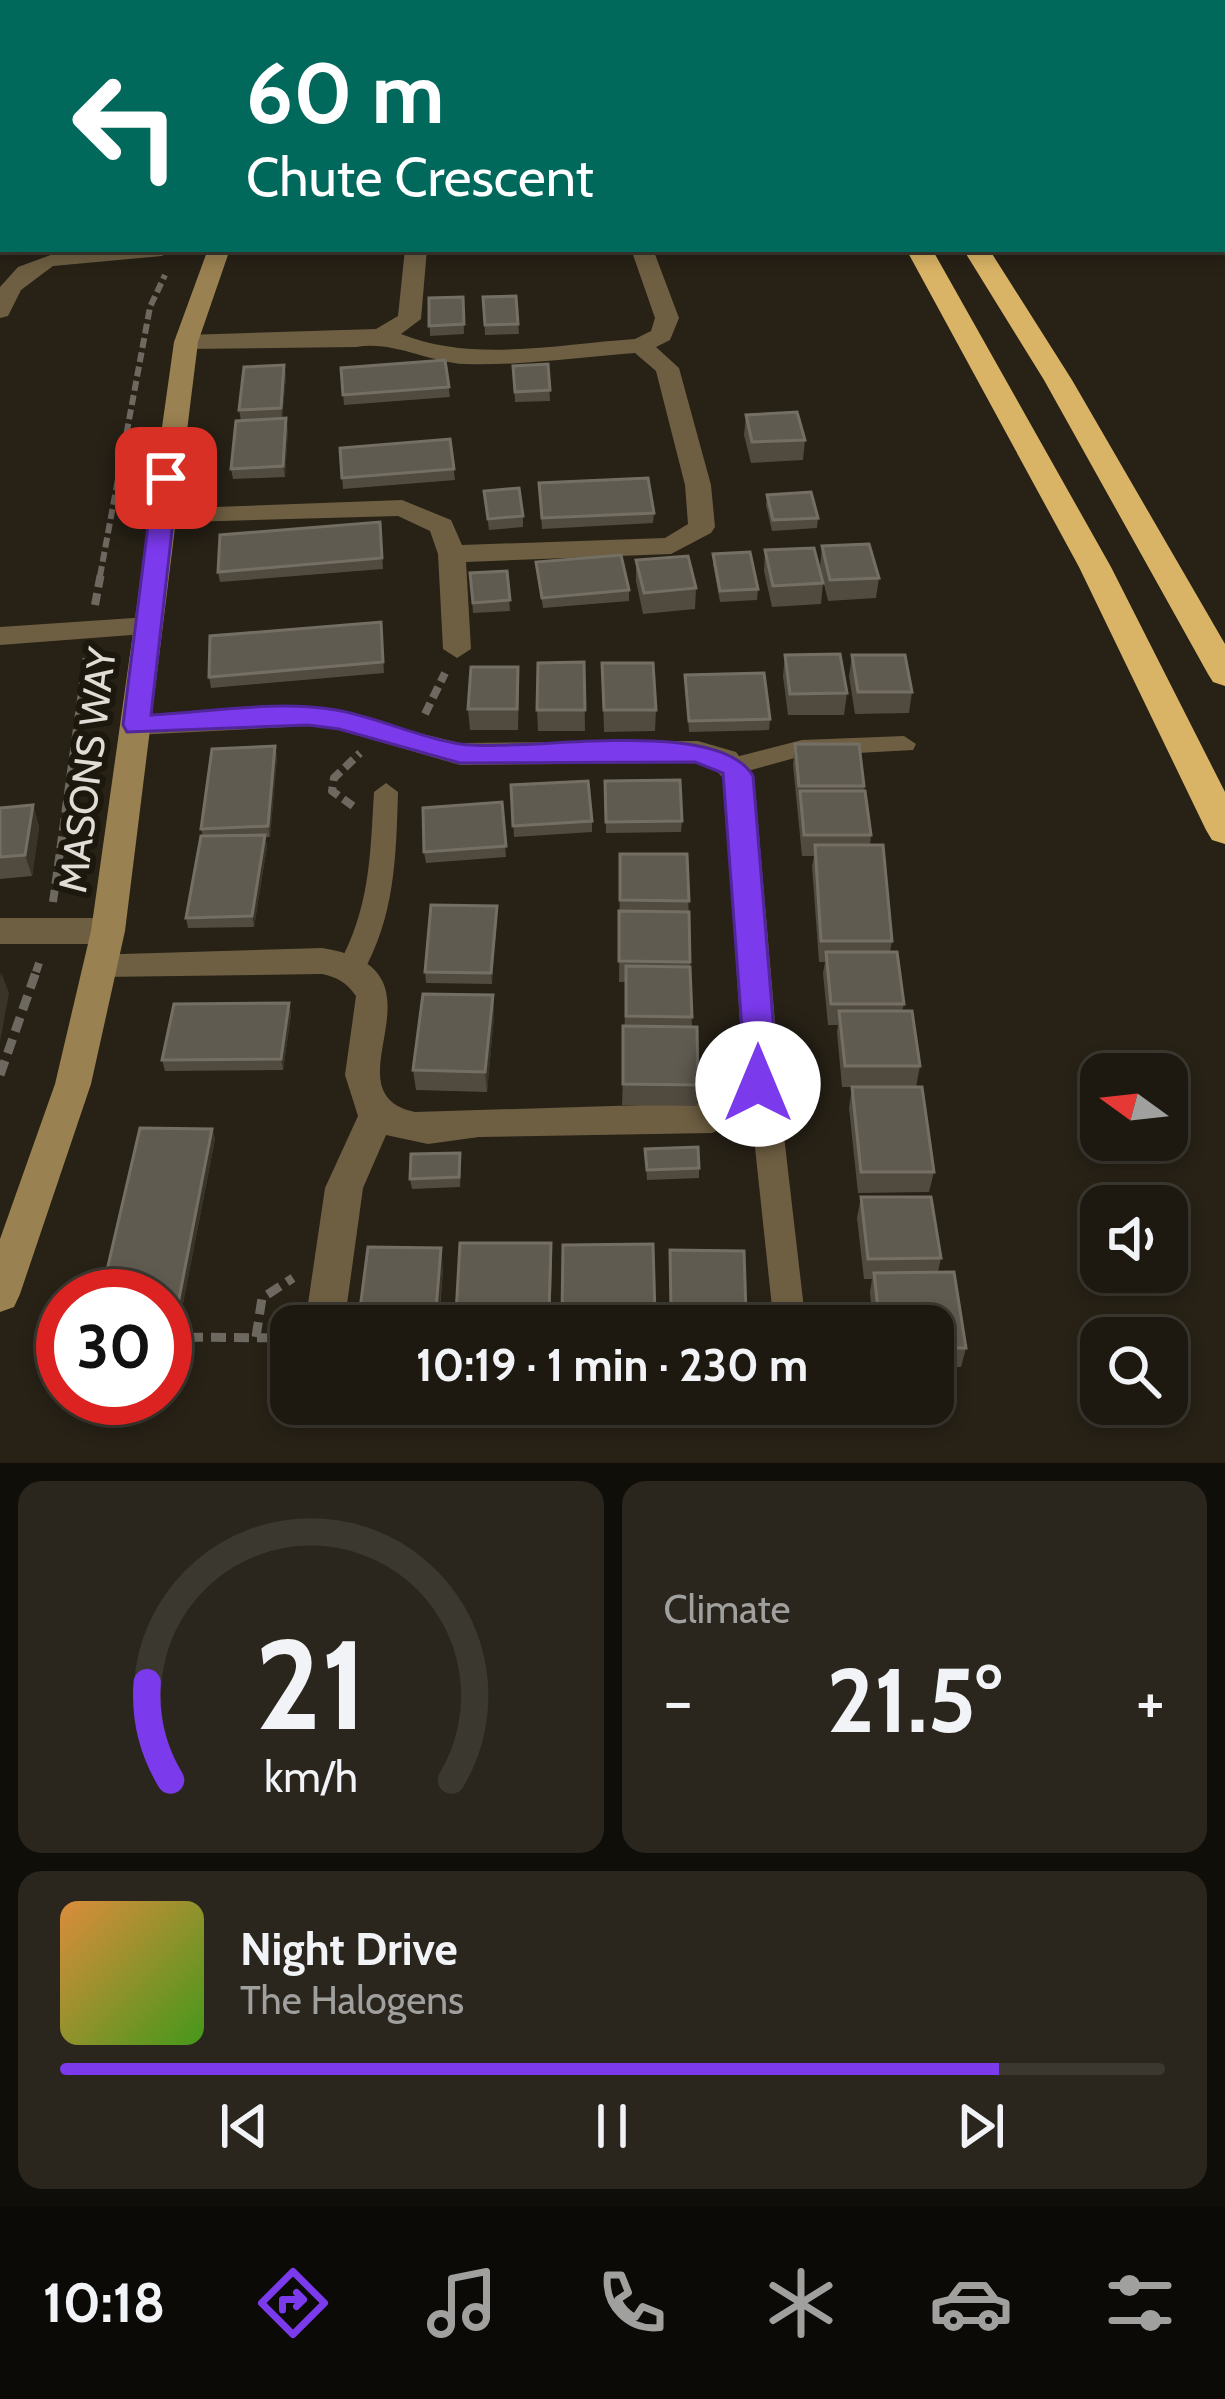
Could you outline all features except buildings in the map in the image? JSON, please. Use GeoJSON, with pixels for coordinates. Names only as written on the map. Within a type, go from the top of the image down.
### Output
{"type":"FeatureCollection","features":[{"type":"Feature","properties":{"kind":"highway"},"geometry":{"type":"LineString","coordinates":[[921,252],[1095,567],[1225,830]]}},
{"type":"Feature","properties":{"kind":"highway"},"geometry":{"type":"LineString","coordinates":[[978,252],[1058,380],[1225,674]]}},
{"type":"Feature","properties":{"kind":"street"},"geometry":{"type":"LineString","coordinates":[[0,311],[6,292],[30,265],[70,253],[93,252]]}},
{"type":"Feature","properties":{"kind":"street","name":"MASONS WAY"},"geometry":{"type":"LineString","coordinates":[[0,1294],[73,1084],[105,947],[186,342],[217,252]]}},
{"type":"Feature","properties":{"kind":"street"},"geometry":{"type":"LineString","coordinates":[[382,335],[409,319],[416,252]]}},
{"type":"Feature","properties":{"kind":"street"},"geometry":{"type":"LineString","coordinates":[[186,342],[382,335],[428,353],[468,357],[640,346],[662,335],[667,319],[643,252]]}},
{"type":"Feature","properties":{"kind":"street"},"geometry":{"type":"LineString","coordinates":[[452,554],[671,546],[702,527],[698,485],[667,368],[640,346]]}},
{"type":"Feature","properties":{"kind":"street"},"geometry":{"type":"LineString","coordinates":[[160,517],[402,508],[442,526],[452,554],[457,649]]}},
{"type":"Feature","properties":{"kind":"street"},"geometry":{"type":"LineString","coordinates":[[0,636],[148,626]]}},
{"type":"Feature","properties":{"kind":"street"},"geometry":{"type":"LineString","coordinates":[[0,931],[105,947],[322,961],[351,968],[373,996],[362,1086],[367,1104],[378,1116],[405,1127],[458,1130],[479,1122],[712,1118],[747,1100],[761,1069],[739,776],[733,766],[698,752],[475,754],[308,716],[136,725]]}},
{"type":"Feature","properties":{"kind":"street"},"geometry":{"type":"LineString","coordinates":[[314,1305],[356,1150],[378,1116]]}},
{"type":"Feature","properties":{"kind":"lane"},"geometry":{"type":"LineString","coordinates":[[733,766],[802,748],[904,744]]}},
{"type":"Feature","properties":{"kind":"lane"},"geometry":{"type":"LineString","coordinates":[[351,968],[369,939],[381,904],[386,792]]}},
{"type":"Feature","properties":{"kind":"lane"},"geometry":{"type":"LineString","coordinates":[[747,1100],[769,1136],[788,1305]]}},
{"type":"Feature","properties":{"kind":"path"},"geometry":{"type":"LineString","coordinates":[[411,742],[457,649]]}},
{"type":"Feature","properties":{"kind":"path"},"geometry":{"type":"LineString","coordinates":[[192,1335],[270,1332]]}},
{"type":"Feature","properties":{"kind":"route"},"geometry":{"type":"LineString","coordinates":[[166,478],[136,725],[308,716],[339,720],[460,754],[698,752],[716,755],[733,766],[739,776],[761,1069],[758,1084]]}}]}
